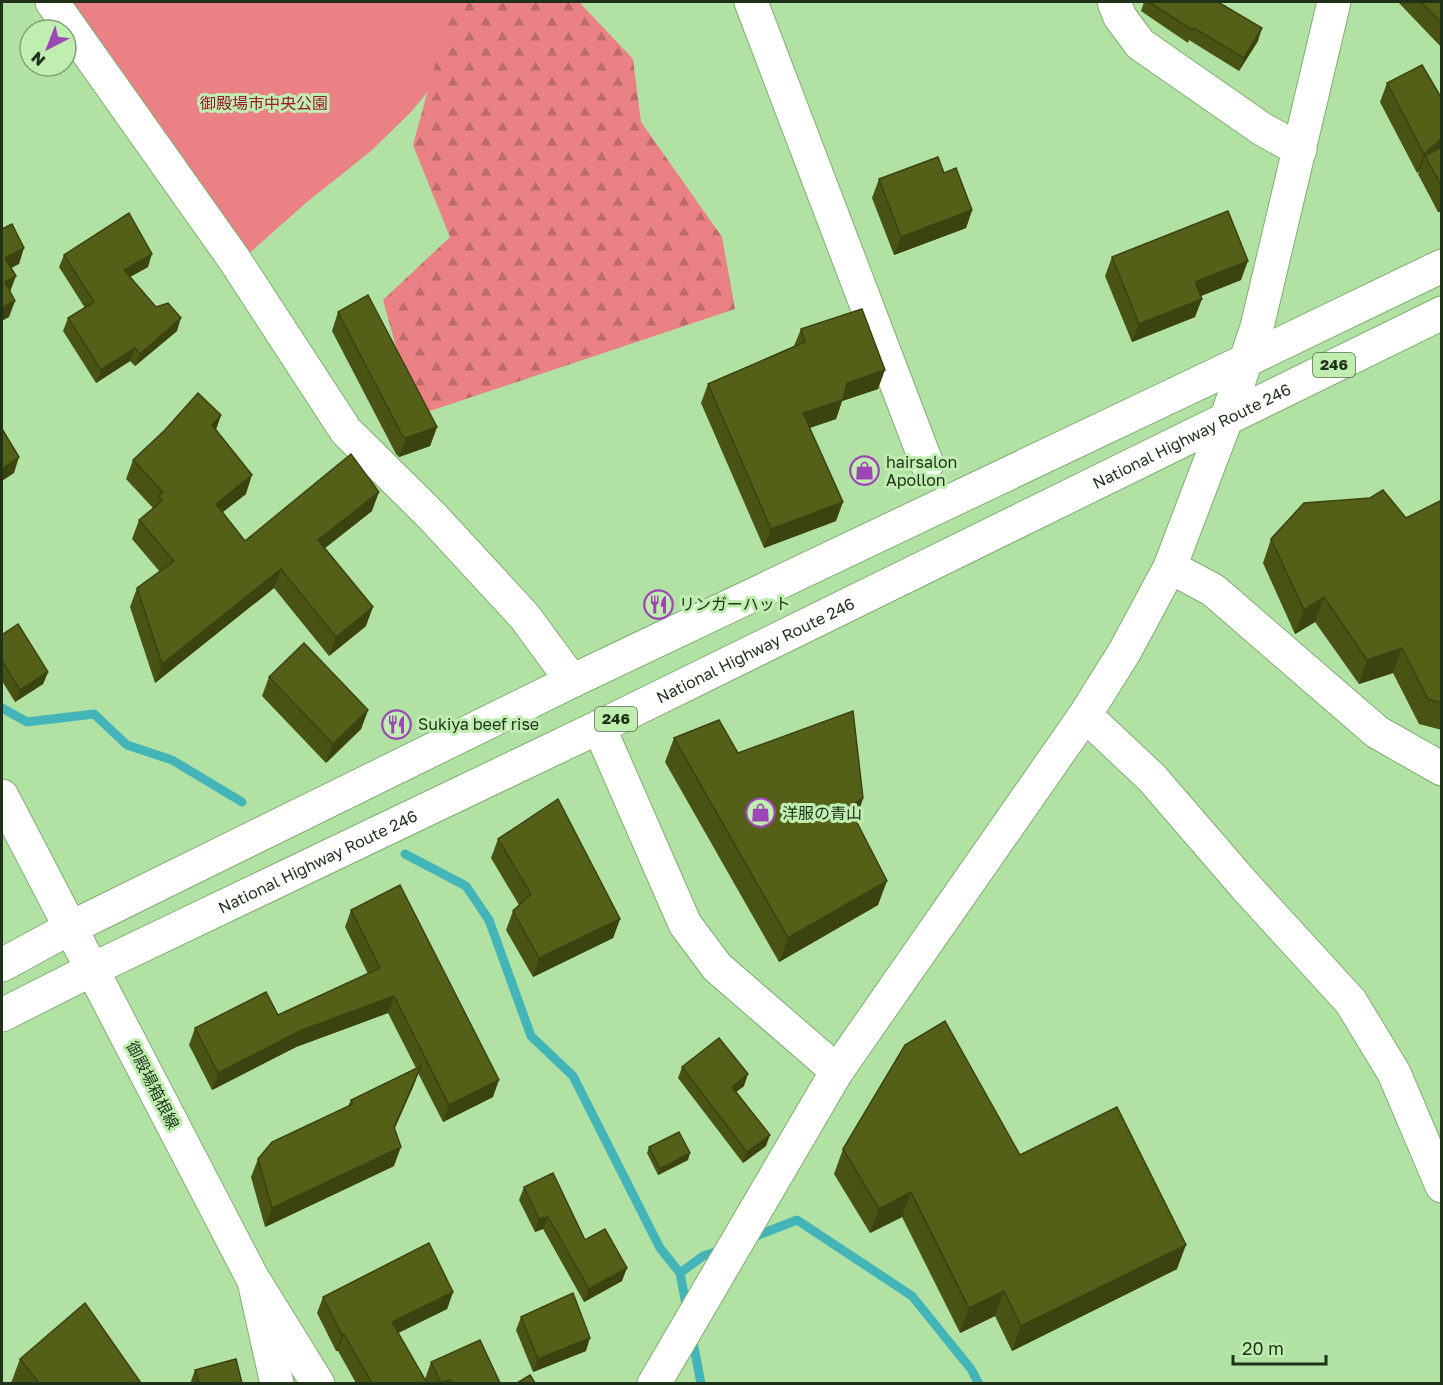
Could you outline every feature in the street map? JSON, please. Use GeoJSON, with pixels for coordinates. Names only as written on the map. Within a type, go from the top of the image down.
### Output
{"type":"FeatureCollection","features":[{"type":"Feature","properties":{"kind":"main road"},"geometry":{"type":"LineString","coordinates":[[52,2],[234,259],[346,431],[432,516],[517,609],[572,681]]}},
{"type":"Feature","properties":{"kind":"main road"},"geometry":{"type":"LineString","coordinates":[[751,2],[927,464]]}},
{"type":"Feature","properties":{"kind":"main road"},"geometry":{"type":"LineString","coordinates":[[1114,2],[1120,16],[1140,44],[1262,129],[1300,150]]}},
{"type":"Feature","properties":{"kind":"main road"},"geometry":{"type":"LineString","coordinates":[[654,1383],[837,1071],[1085,715],[1125,651],[1170,567],[1227,417],[1257,327],[1334,2]]}},
{"type":"Feature","properties":{"kind":"main road","name":"246"},"geometry":{"type":"LineString","coordinates":[[2,965],[70,928],[572,681],[1442,266]]}},
{"type":"Feature","properties":{"kind":"main road","name":"National Highway Route 246"},"geometry":{"type":"LineString","coordinates":[[2,1015],[93,969],[599,727],[1442,313]]}},
{"type":"Feature","properties":{"kind":"main road"},"geometry":{"type":"LineString","coordinates":[[1170,567],[1213,591],[1377,732],[1442,769]]}},
{"type":"Feature","properties":{"kind":"main road"},"geometry":{"type":"LineString","coordinates":[[1085,715],[1152,778],[1246,887],[1351,1002],[1394,1073],[1442,1186]]}},
{"type":"Feature","properties":{"kind":"main road"},"geometry":{"type":"LineString","coordinates":[[599,727],[685,924],[717,967],[837,1071]]}},
{"type":"Feature","properties":{"kind":"main road","name":"御殿場箱根線"},"geometry":{"type":"LineString","coordinates":[[2,796],[254,1281],[277,1383]]}},
{"type":"Feature","properties":{"kind":"main road"},"geometry":{"type":"LineString","coordinates":[[254,1281],[318,1383]]}},
{"type":"Feature","properties":{"kind":"green space","name":"御殿場市中央公園"},"geometry":{"type":"Polygon","coordinates":[[[68,2],[458,2],[444,72],[411,112],[371,151],[307,202],[246,256],[68,2]]]}},
{"type":"Feature","properties":{"kind":"green space"},"geometry":{"type":"Polygon","coordinates":[[[452,2],[579,2],[633,59],[641,122],[722,237],[735,309],[415,416],[383,300],[450,237],[413,145],[452,2]]]}},
{"type":"Feature","properties":{"kind":"building"},"geometry":{"type":"Polygon","coordinates":[[[1149,2],[1218,2],[1262,28],[1244,58],[1194,28],[1192,30],[1149,2]]]}},
{"type":"Feature","properties":{"kind":"building"},"geometry":{"type":"Polygon","coordinates":[[[1421,2],[1442,2],[1442,23],[1421,2]]]}},
{"type":"Feature","properties":{"kind":"building"},"geometry":{"type":"Polygon","coordinates":[[[1422,65],[1442,99],[1442,138],[1424,154],[1387,83],[1422,65]]]}},
{"type":"Feature","properties":{"kind":"building"},"geometry":{"type":"Polygon","coordinates":[[[1442,147],[1442,187],[1425,156],[1442,147]]]}},
{"type":"Feature","properties":{"kind":"building"},"geometry":{"type":"Polygon","coordinates":[[[938,157],[944,173],[956,168],[972,210],[901,237],[879,179],[938,157]]]}},
{"type":"Feature","properties":{"kind":"building"},"geometry":{"type":"Polygon","coordinates":[[[1228,211],[1248,261],[1195,282],[1202,299],[1139,324],[1112,257],[1228,211]]]}},
{"type":"Feature","properties":{"kind":"building"},"geometry":{"type":"Polygon","coordinates":[[[129,213],[152,254],[124,270],[156,307],[168,303],[181,318],[140,354],[135,348],[101,370],[68,318],[94,302],[64,255],[129,213]]]}},
{"type":"Feature","properties":{"kind":"building"},"geometry":{"type":"Polygon","coordinates":[[[12,224],[24,248],[5,258],[16,276],[5,282],[15,301],[2,308],[2,229],[12,224]]]}},
{"type":"Feature","properties":{"kind":"building"},"geometry":{"type":"Polygon","coordinates":[[[368,295],[437,427],[406,438],[402,435],[338,312],[368,295]]]}},
{"type":"Feature","properties":{"kind":"building"},"geometry":{"type":"Polygon","coordinates":[[[862,309],[885,370],[847,383],[843,400],[803,413],[843,502],[771,529],[708,384],[805,342],[801,329],[862,309]]]}},
{"type":"Feature","properties":{"kind":"building"},"geometry":{"type":"Polygon","coordinates":[[[198,393],[221,415],[212,425],[252,475],[216,504],[245,541],[351,454],[379,492],[318,540],[373,607],[336,637],[281,569],[162,664],[137,588],[174,561],[139,520],[162,501],[158,496],[163,492],[133,460],[165,430],[198,393]]]}},
{"type":"Feature","properties":{"kind":"building"},"geometry":{"type":"Polygon","coordinates":[[[2,429],[19,457],[2,469],[2,429]]]}},
{"type":"Feature","properties":{"kind":"building"},"geometry":{"type":"Polygon","coordinates":[[[1383,490],[1406,518],[1442,500],[1442,703],[1428,699],[1402,648],[1367,660],[1324,597],[1304,610],[1271,539],[1304,503],[1370,498],[1383,490]]]}},
{"type":"Feature","properties":{"kind":"building"},"geometry":{"type":"Polygon","coordinates":[[[18,624],[48,672],[20,690],[2,661],[2,635],[18,624]]]}},
{"type":"Feature","properties":{"kind":"building"},"geometry":{"type":"Polygon","coordinates":[[[304,643],[368,710],[333,744],[269,677],[304,643]]]}},
{"type":"Feature","properties":{"kind":"building"},"geometry":{"type":"Polygon","coordinates":[[[853,711],[863,798],[849,807],[887,881],[788,938],[674,738],[719,720],[738,753],[853,711]]]}},
{"type":"Feature","properties":{"kind":"building"},"geometry":{"type":"Polygon","coordinates":[[[558,799],[620,919],[539,958],[513,911],[531,894],[498,839],[558,799]]]}},
{"type":"Feature","properties":{"kind":"building"},"geometry":{"type":"Polygon","coordinates":[[[400,885],[499,1080],[449,1105],[394,996],[302,1030],[218,1073],[195,1028],[266,992],[278,1015],[380,968],[351,910],[400,885]]]}},
{"type":"Feature","properties":{"kind":"building"},"geometry":{"type":"Polygon","coordinates":[[[945,1021],[1020,1155],[1117,1107],[1186,1245],[1021,1326],[1004,1291],[969,1308],[911,1192],[879,1209],[843,1149],[905,1045],[945,1021]]]}},
{"type":"Feature","properties":{"kind":"building"},"geometry":{"type":"Polygon","coordinates":[[[719,1038],[748,1074],[732,1087],[770,1135],[747,1152],[682,1067],[719,1038]]]}},
{"type":"Feature","properties":{"kind":"building"},"geometry":{"type":"Polygon","coordinates":[[[421,1066],[394,1127],[401,1147],[272,1208],[258,1159],[272,1142],[353,1104],[351,1100],[421,1066]]]}},
{"type":"Feature","properties":{"kind":"building"},"geometry":{"type":"Polygon","coordinates":[[[679,1132],[690,1153],[660,1169],[649,1147],[679,1132]]]}},
{"type":"Feature","properties":{"kind":"building"},"geometry":{"type":"Polygon","coordinates":[[[553,1173],[585,1240],[605,1229],[627,1268],[589,1289],[548,1217],[539,1219],[524,1187],[553,1173]]]}},
{"type":"Feature","properties":{"kind":"building"},"geometry":{"type":"Polygon","coordinates":[[[429,1243],[453,1292],[392,1322],[427,1383],[372,1383],[344,1334],[342,1335],[323,1297],[429,1243]]]}},
{"type":"Feature","properties":{"kind":"building"},"geometry":{"type":"Polygon","coordinates":[[[573,1293],[590,1338],[538,1359],[521,1317],[573,1293]]]}},
{"type":"Feature","properties":{"kind":"building"},"geometry":{"type":"Polygon","coordinates":[[[85,1303],[141,1383],[39,1383],[20,1359],[85,1303]]]}},
{"type":"Feature","properties":{"kind":"building"},"geometry":{"type":"Polygon","coordinates":[[[480,1340],[500,1383],[452,1383],[450,1380],[441,1383],[431,1362],[480,1340]]]}},
{"type":"Feature","properties":{"kind":"building"},"geometry":{"type":"Polygon","coordinates":[[[236,1359],[242,1383],[199,1383],[195,1370],[236,1359]]]}},
{"type":"Feature","properties":{"kind":"building"},"geometry":{"type":"Polygon","coordinates":[[[530,1375],[535,1383],[517,1383],[530,1375]]]}},
{"type":"Feature","properties":{"kind":"waterway"},"geometry":{"type":"LineString","coordinates":[[2,708],[27,722],[94,714],[127,745],[172,760],[242,802]]}},
{"type":"Feature","properties":{"kind":"waterway"},"geometry":{"type":"LineString","coordinates":[[405,854],[466,886],[489,920],[531,1036],[573,1076],[660,1248],[680,1273],[687,1310]]}},
{"type":"Feature","properties":{"kind":"waterway"},"geometry":{"type":"LineString","coordinates":[[751,1238],[797,1220],[912,1296],[971,1369],[979,1384]]}},
{"type":"Feature","properties":{"kind":"waterway"},"geometry":{"type":"LineString","coordinates":[[680,1273],[703,1256],[721,1250]]}},
{"type":"Feature","properties":{"kind":"waterway"},"geometry":{"type":"LineString","coordinates":[[692,1336],[701,1384]]}},
{"type":"Feature","properties":{"kind":"place","name":"hairsalon Apollon"},"geometry":{"type":"Point","coordinates":[865,471]}},
{"type":"Feature","properties":{"kind":"place","name":"リンガーハット"},"geometry":{"type":"Point","coordinates":[658,604]}},
{"type":"Feature","properties":{"kind":"place","name":"Sukiya beef rise"},"geometry":{"type":"Point","coordinates":[397,724]}},
{"type":"Feature","properties":{"kind":"place","name":"洋服の青山"},"geometry":{"type":"Point","coordinates":[761,813]}}]}
